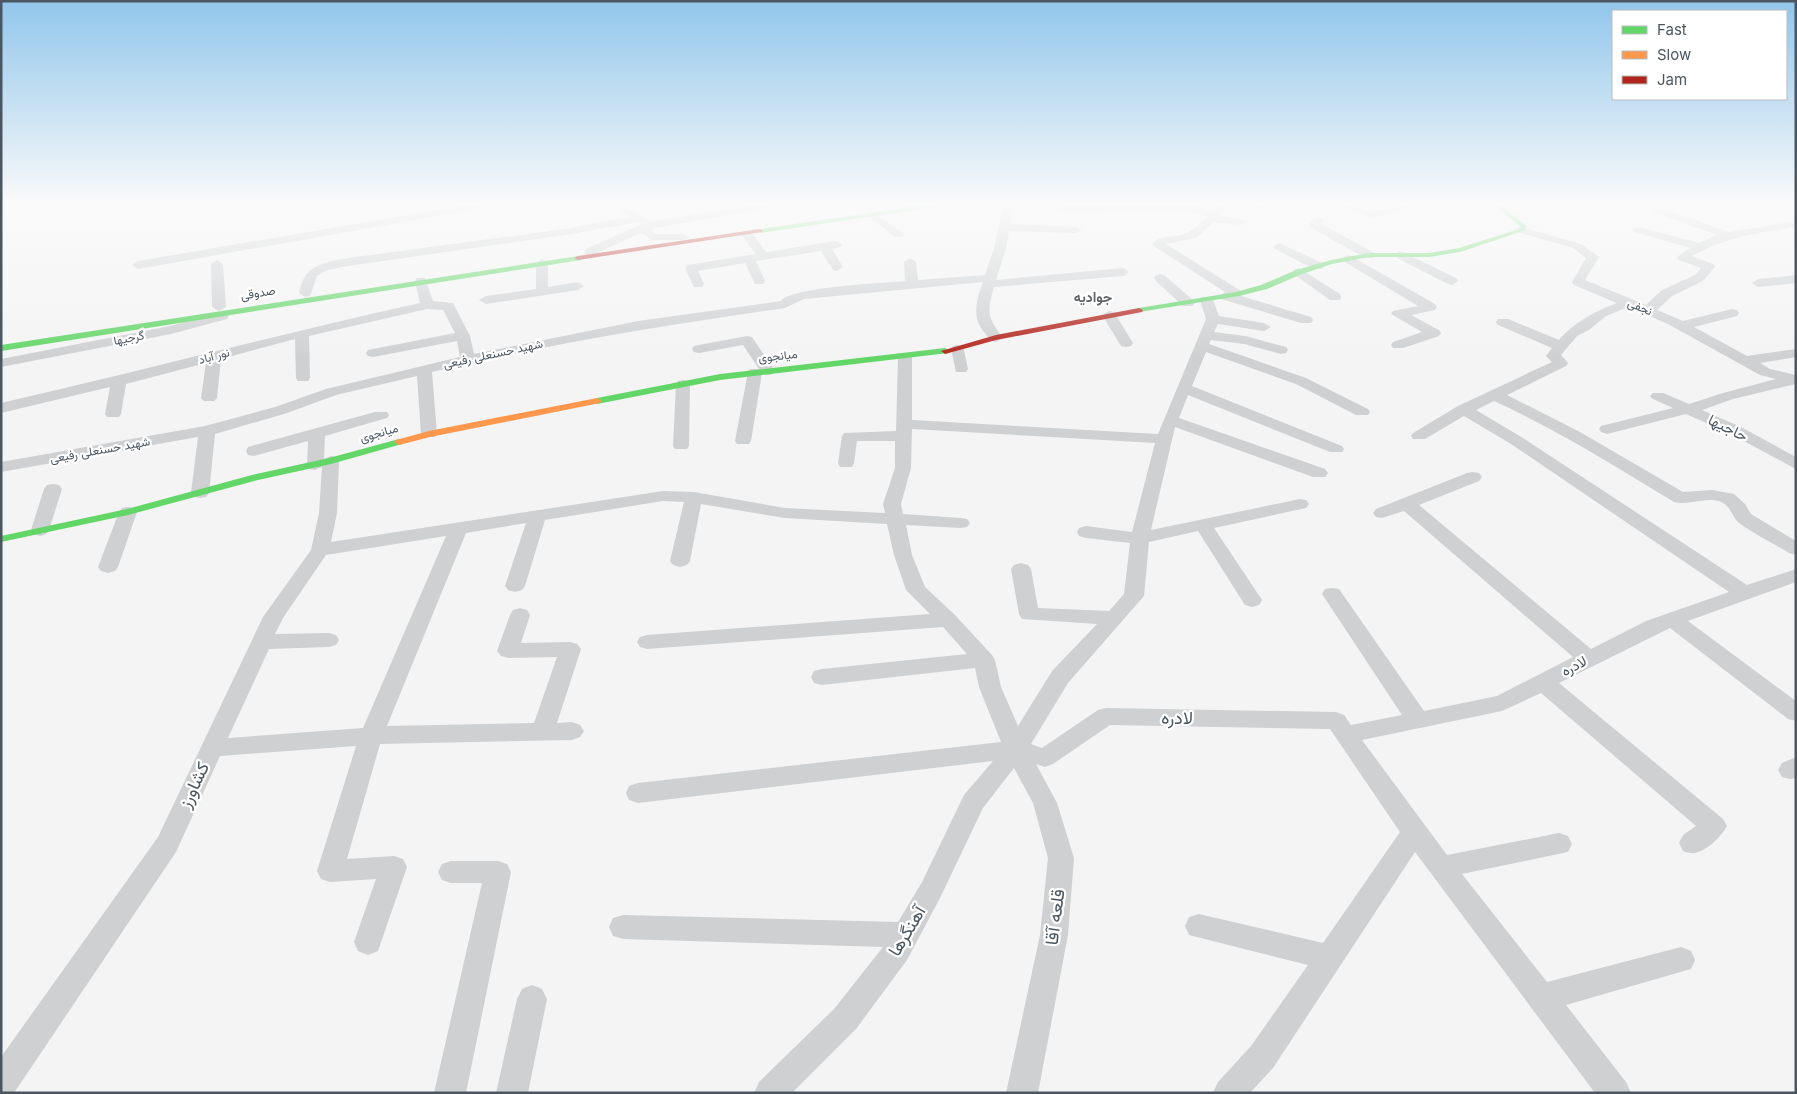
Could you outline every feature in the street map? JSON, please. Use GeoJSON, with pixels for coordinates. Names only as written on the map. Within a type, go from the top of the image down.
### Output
{"type":"FeatureCollection","features":[{"type":"Feature","properties":{"kind":"main road","name":"صدوقی"},"geometry":{"type":"LineString","coordinates":[[1,341],[305,293],[562,256]]}},
{"type":"Feature","properties":{"kind":"main road","name":"صدوقی"},"geometry":{"type":"LineString","coordinates":[[1,348],[591,256]]}},
{"type":"Feature","properties":{"kind":"main road","name":"میانجوی"},"geometry":{"type":"LineString","coordinates":[[1,539],[128,512],[256,477],[323,463],[429,434],[683,384],[762,372],[905,357],[958,349],[996,338],[1109,315],[1207,300],[1254,290],[1318,266],[1364,256]]}},
{"type":"Feature","properties":{"kind":"street"},"geometry":{"type":"LineString","coordinates":[[138,265],[189,256]]}},
{"type":"Feature","properties":{"kind":"street"},"geometry":{"type":"LineString","coordinates":[[305,293],[308,277],[316,270],[342,263],[392,256]]}},
{"type":"Feature","properties":{"kind":"street"},"geometry":{"type":"LineString","coordinates":[[698,284],[691,268],[763,256]]}},
{"type":"Feature","properties":{"kind":"street"},"geometry":{"type":"LineString","coordinates":[[833,256],[837,267]]}},
{"type":"Feature","properties":{"kind":"street"},"geometry":{"type":"LineString","coordinates":[[996,338],[986,326],[982,314],[998,256]]}},
{"type":"Feature","properties":{"kind":"street"},"geometry":{"type":"LineString","coordinates":[[1175,256],[1231,295],[1306,320]]}},
{"type":"Feature","properties":{"kind":"street"},"geometry":{"type":"LineString","coordinates":[[1298,256],[1318,266]]}},
{"type":"Feature","properties":{"kind":"street"},"geometry":{"type":"LineString","coordinates":[[1403,256],[1452,281]]}},
{"type":"Feature","properties":{"kind":"street","name":"نجفی"},"geometry":{"type":"LineString","coordinates":[[1590,256],[1593,258],[1578,282],[1681,326],[1765,372],[1795,380]]}},
{"type":"Feature","properties":{"kind":"street"},"geometry":{"type":"LineString","coordinates":[[1648,311],[1667,293],[1699,278],[1709,268],[1683,257],[1685,256]]}},
{"type":"Feature","properties":{"kind":"street"},"geometry":{"type":"LineString","coordinates":[[749,259],[759,281]]}},
{"type":"Feature","properties":{"kind":"street"},"geometry":{"type":"LineString","coordinates":[[1349,259],[1430,306],[1398,314],[1434,334],[1398,345]]}},
{"type":"Feature","properties":{"kind":"street"},"geometry":{"type":"LineString","coordinates":[[910,262],[912,284]]}},
{"type":"Feature","properties":{"kind":"street"},"geometry":{"type":"LineString","coordinates":[[542,263],[542,292]]}},
{"type":"Feature","properties":{"kind":"street"},"geometry":{"type":"LineString","coordinates":[[217,264],[218,307]]}},
{"type":"Feature","properties":{"kind":"street","name":"شهید حسنعلی رفیعی"},"geometry":{"type":"LineString","coordinates":[[1,467],[208,431],[281,410],[331,392],[468,359],[638,325],[785,304],[788,300],[802,295],[912,284],[1123,272]]}},
{"type":"Feature","properties":{"kind":"street"},"geometry":{"type":"LineString","coordinates":[[1299,272],[1335,297]]}},
{"type":"Feature","properties":{"kind":"street"},"geometry":{"type":"LineString","coordinates":[[1160,278],[1188,303]]}},
{"type":"Feature","properties":{"kind":"street"},"geometry":{"type":"LineString","coordinates":[[1758,283],[1796,279]]}},
{"type":"Feature","properties":{"kind":"street"},"geometry":{"type":"LineString","coordinates":[[421,282],[427,305],[448,306],[463,336],[468,359]]}},
{"type":"Feature","properties":{"kind":"street"},"geometry":{"type":"LineString","coordinates":[[486,300],[578,286]]}},
{"type":"Feature","properties":{"kind":"street"},"geometry":{"type":"LineString","coordinates":[[1254,290],[1296,306]]}},
{"type":"Feature","properties":{"kind":"street"},"geometry":{"type":"LineString","coordinates":[[1207,300],[1207,333]]}},
{"type":"Feature","properties":{"kind":"street"},"geometry":{"type":"LineString","coordinates":[[1419,436],[1463,409],[1535,377],[1561,363],[1553,356],[1572,333],[1584,327],[1601,313],[1628,303]]}},
{"type":"Feature","properties":{"kind":"street","name":"نور آباد"},"geometry":{"type":"LineString","coordinates":[[1,408],[119,381],[302,333],[427,305]]}},
{"type":"Feature","properties":{"kind":"street","name":"گرجیها"},"geometry":{"type":"LineString","coordinates":[[1,363],[171,330],[255,307]]}},
{"type":"Feature","properties":{"kind":"street"},"geometry":{"type":"LineString","coordinates":[[1681,326],[1732,314]]}},
{"type":"Feature","properties":{"kind":"street"},"geometry":{"type":"LineString","coordinates":[[1109,315],[1126,344]]}},
{"type":"Feature","properties":{"kind":"street"},"geometry":{"type":"LineString","coordinates":[[1503,322],[1560,346]]}},
{"type":"Feature","properties":{"kind":"street"},"geometry":{"type":"LineString","coordinates":[[1207,333],[1264,327]]}},
{"type":"Feature","properties":{"kind":"street"},"geometry":{"type":"LineString","coordinates":[[302,333],[303,378]]}},
{"type":"Feature","properties":{"kind":"street"},"geometry":{"type":"LineString","coordinates":[[1207,333],[1245,340],[1281,350]]}},
{"type":"Feature","properties":{"kind":"street"},"geometry":{"type":"LineString","coordinates":[[1207,333],[1362,412]]}},
{"type":"Feature","properties":{"kind":"street","name":"آهنگرها"},"geometry":{"type":"LineString","coordinates":[[770,1093],[845,1019],[897,951],[931,890],[974,802],[1016,749],[1060,677],[1134,596],[1140,538],[1170,420],[1207,333]]}},
{"type":"Feature","properties":{"kind":"street"},"geometry":{"type":"LineString","coordinates":[[373,353],[463,336]]}},
{"type":"Feature","properties":{"kind":"street"},"geometry":{"type":"LineString","coordinates":[[699,349],[747,340],[762,372],[743,441]]}},
{"type":"Feature","properties":{"kind":"street"},"geometry":{"type":"LineString","coordinates":[[958,349],[961,369]]}},
{"type":"Feature","properties":{"kind":"street"},"geometry":{"type":"LineString","coordinates":[[1744,361],[1796,353]]}},
{"type":"Feature","properties":{"kind":"street"},"geometry":{"type":"LineString","coordinates":[[209,398],[214,356]]}},
{"type":"Feature","properties":{"kind":"street"},"geometry":{"type":"LineString","coordinates":[[905,357],[903,468],[892,504],[903,555],[916,590],[948,620],[984,660]]}},
{"type":"Feature","properties":{"kind":"street"},"geometry":{"type":"LineString","coordinates":[[424,370],[429,434]]}},
{"type":"Feature","properties":{"kind":"street"},"geometry":{"type":"LineString","coordinates":[[1607,428],[1689,409],[1728,396],[1795,380]]}},
{"type":"Feature","properties":{"kind":"street"},"geometry":{"type":"LineString","coordinates":[[113,414],[119,381]]}},
{"type":"Feature","properties":{"kind":"street"},"geometry":{"type":"LineString","coordinates":[[681,446],[683,384]]}},
{"type":"Feature","properties":{"kind":"street"},"geometry":{"type":"LineString","coordinates":[[1184,388],[1336,449]]}},
{"type":"Feature","properties":{"kind":"street"},"geometry":{"type":"LineString","coordinates":[[1494,395],[1574,435],[1680,498],[1712,495],[1728,498],[1739,508],[1743,517],[1796,549]]}},
{"type":"Feature","properties":{"kind":"street","name":"حاجیها"},"geometry":{"type":"LineString","coordinates":[[1658,396],[1735,430],[1796,464]]}},
{"type":"Feature","properties":{"kind":"street"},"geometry":{"type":"LineString","coordinates":[[1463,409],[1517,441],[1745,593]]}},
{"type":"Feature","properties":{"kind":"street"},"geometry":{"type":"LineString","coordinates":[[254,451],[381,415]]}},
{"type":"Feature","properties":{"kind":"street"},"geometry":{"type":"LineString","coordinates":[[1170,420],[1319,474]]}},
{"type":"Feature","properties":{"kind":"street"},"geometry":{"type":"LineString","coordinates":[[846,463],[850,436],[904,430],[1165,439]]}},
{"type":"Feature","properties":{"kind":"street"},"geometry":{"type":"LineString","coordinates":[[200,493],[208,431]]}},
{"type":"Feature","properties":{"kind":"street"},"geometry":{"type":"LineString","coordinates":[[317,434],[323,463]]}},
{"type":"Feature","properties":{"kind":"street","name":"کشاورز"},"geometry":{"type":"LineString","coordinates":[[1,1084],[167,844],[273,617],[320,550],[328,513],[323,463]]}},
{"type":"Feature","properties":{"kind":"street"},"geometry":{"type":"LineString","coordinates":[[1382,513],[1473,477]]}},
{"type":"Feature","properties":{"kind":"street"},"geometry":{"type":"LineString","coordinates":[[40,530],[53,489]]}},
{"type":"Feature","properties":{"kind":"street"},"geometry":{"type":"LineString","coordinates":[[320,550],[663,496],[694,497],[785,513],[961,523]]}},
{"type":"Feature","properties":{"kind":"street"},"geometry":{"type":"LineString","coordinates":[[680,561],[694,497]]}},
{"type":"Feature","properties":{"kind":"street"},"geometry":{"type":"LineString","coordinates":[[1406,503],[1588,659]]}},
{"type":"Feature","properties":{"kind":"street"},"geometry":{"type":"LineString","coordinates":[[1086,532],[1140,538],[1300,504]]}},
{"type":"Feature","properties":{"kind":"street"},"geometry":{"type":"LineString","coordinates":[[108,567],[128,512]]}},
{"type":"Feature","properties":{"kind":"street"},"geometry":{"type":"LineString","coordinates":[[515,586],[538,515]]}},
{"type":"Feature","properties":{"kind":"street"},"geometry":{"type":"LineString","coordinates":[[1203,525],[1252,600]]}},
{"type":"Feature","properties":{"kind":"street"},"geometry":{"type":"LineString","coordinates":[[368,942],[394,867],[330,871],[371,736],[458,529]]}},
{"type":"Feature","properties":{"kind":"street"},"geometry":{"type":"LineString","coordinates":[[1022,569],[1029,614],[1114,618]]}},
{"type":"Feature","properties":{"kind":"street","name":"لادره"},"geometry":{"type":"LineString","coordinates":[[1346,735],[1502,703],[1653,626],[1796,575]]}},
{"type":"Feature","properties":{"kind":"street"},"geometry":{"type":"LineString","coordinates":[[1332,594],[1418,720]]}},
{"type":"Feature","properties":{"kind":"street"},"geometry":{"type":"LineString","coordinates":[[520,616],[508,652],[570,649],[542,732]]}},
{"type":"Feature","properties":{"kind":"street"},"geometry":{"type":"LineString","coordinates":[[1672,619],[1796,713]]}},
{"type":"Feature","properties":{"kind":"street"},"geometry":{"type":"LineString","coordinates":[[647,642],[948,620]]}},
{"type":"Feature","properties":{"kind":"street"},"geometry":{"type":"LineString","coordinates":[[261,642],[328,640]]}},
{"type":"Feature","properties":{"kind":"street"},"geometry":{"type":"LineString","coordinates":[[822,677],[984,660]]}},
{"type":"Feature","properties":{"kind":"street","name":"قلعه آقا"},"geometry":{"type":"LineString","coordinates":[[984,660],[990,687],[1016,749],[1045,803],[1061,858],[1054,935],[1022,1093]]}},
{"type":"Feature","properties":{"kind":"street"},"geometry":{"type":"LineString","coordinates":[[1543,682],[1714,826],[1692,843]]}},
{"type":"Feature","properties":{"kind":"street","name":"لادره"},"geometry":{"type":"LineString","coordinates":[[1016,749],[1045,758],[1106,716],[1336,721],[1414,832],[1615,1093]]}},
{"type":"Feature","properties":{"kind":"street"},"geometry":{"type":"LineString","coordinates":[[212,748],[371,736],[572,731]]}},
{"type":"Feature","properties":{"kind":"street"},"geometry":{"type":"LineString","coordinates":[[638,793],[1016,749]]}},
{"type":"Feature","properties":{"kind":"street"},"geometry":{"type":"LineString","coordinates":[[1229,1093],[1262,1056],[1414,832]]}},
{"type":"Feature","properties":{"kind":"street"},"geometry":{"type":"LineString","coordinates":[[1441,867],[1559,844]]}},
{"type":"Feature","properties":{"kind":"street"},"geometry":{"type":"LineString","coordinates":[[450,1093],[498,872],[451,872]]}},
{"type":"Feature","properties":{"kind":"street"},"geometry":{"type":"LineString","coordinates":[[1199,926],[1329,957]]}},
{"type":"Feature","properties":{"kind":"street"},"geometry":{"type":"LineString","coordinates":[[623,927],[906,934]]}},
{"type":"Feature","properties":{"kind":"street"},"geometry":{"type":"LineString","coordinates":[[1541,998],[1680,960]]}},
{"type":"Feature","properties":{"kind":"street"},"geometry":{"type":"LineString","coordinates":[[512,1093],[532,999]]}},
{"type":"Feature","properties":{"kind":"traffic: fast"},"geometry":{"type":"LineString","coordinates":[[1139,310],[1236,294],[1264,287],[1299,272],[1331,262],[1363,256]]}},
{"type":"Feature","properties":{"kind":"traffic: fast"},"geometry":{"type":"LineString","coordinates":[[1,348],[578,258]]}},
{"type":"Feature","properties":{"kind":"traffic: fast"},"geometry":{"type":"LineString","coordinates":[[597,401],[720,377],[945,351]]}},
{"type":"Feature","properties":{"kind":"traffic: fast"},"geometry":{"type":"LineString","coordinates":[[1,539],[128,512],[256,477],[331,461],[399,442]]}},
{"type":"Feature","properties":{"kind":"traffic: slow"},"geometry":{"type":"LineString","coordinates":[[399,442],[429,434],[597,401]]}},
{"type":"Feature","properties":{"kind":"traffic: jam"},"geometry":{"type":"LineString","coordinates":[[578,258],[591,256]]}},
{"type":"Feature","properties":{"kind":"traffic: jam"},"geometry":{"type":"LineString","coordinates":[[945,351],[996,338],[1139,310]]}},
{"type":"Feature","properties":{"kind":"district","name":"جوادیه"},"geometry":{"type":"Point","coordinates":[1093,297]}}]}
